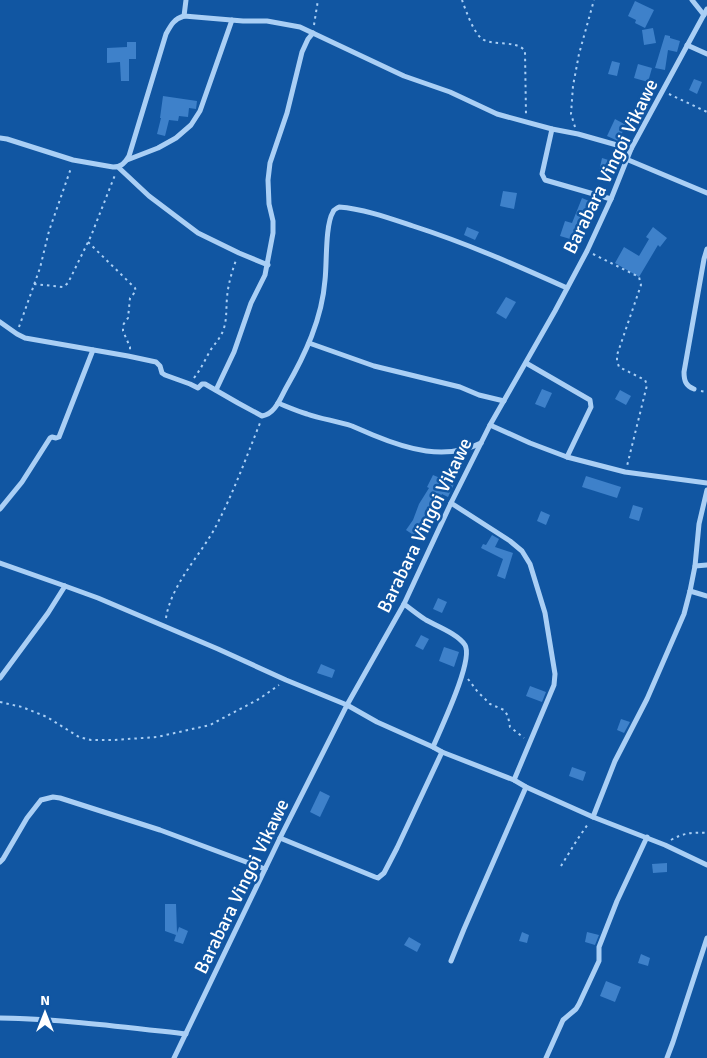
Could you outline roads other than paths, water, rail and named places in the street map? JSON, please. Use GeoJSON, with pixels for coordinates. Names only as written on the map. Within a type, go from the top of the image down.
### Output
{"type":"FeatureCollection","features":[{"type":"Feature","properties":{"kind":"street"},"geometry":{"type":"LineString","coordinates":[[184,16],[186,0]]}},
{"type":"Feature","properties":{"kind":"street"},"geometry":{"type":"LineString","coordinates":[[692,0],[704,15]]}},
{"type":"Feature","properties":{"kind":"street","name":"Barabara Vingoi Vikawe"},"geometry":{"type":"LineString","coordinates":[[174,1058],[280,838],[348,705],[404,604],[490,425],[587,251],[611,200],[626,159],[707,9]]}},
{"type":"Feature","properties":{"kind":"street"},"geometry":{"type":"LineString","coordinates":[[118,167],[129,156],[166,34],[174,21],[184,16],[266,21],[300,27],[404,76],[450,92],[497,114],[631,149]]}},
{"type":"Feature","properties":{"kind":"street"},"geometry":{"type":"LineString","coordinates":[[126,160],[158,148],[176,138],[191,125],[200,112],[232,20]]}},
{"type":"Feature","properties":{"kind":"street"},"geometry":{"type":"LineString","coordinates":[[216,390],[234,352],[268,265],[273,233],[273,221],[269,204],[268,180],[270,164],[287,113],[302,52],[313,33]]}},
{"type":"Feature","properties":{"kind":"street"},"geometry":{"type":"LineString","coordinates":[[687,45],[707,54]]}},
{"type":"Feature","properties":{"kind":"street"},"geometry":{"type":"LineString","coordinates":[[552,129],[542,174],[545,180],[611,200]]}},
{"type":"Feature","properties":{"kind":"street"},"geometry":{"type":"LineString","coordinates":[[0,138],[74,160],[118,167],[149,196],[198,233],[268,265]]}},
{"type":"Feature","properties":{"kind":"street"},"geometry":{"type":"LineString","coordinates":[[626,159],[707,193]]}},
{"type":"Feature","properties":{"kind":"street"},"geometry":{"type":"LineString","coordinates":[[0,322],[25,338],[156,362],[165,375],[198,388],[205,384],[262,416],[272,412],[278,403],[301,361],[316,324],[322,305],[330,220],[333,212],[339,207],[362,211],[433,232],[505,260],[567,288]]}},
{"type":"Feature","properties":{"kind":"street"},"geometry":{"type":"LineString","coordinates":[[694,389],[687,386],[684,372],[707,249]]}},
{"type":"Feature","properties":{"kind":"street"},"geometry":{"type":"LineString","coordinates":[[309,343],[374,366],[460,387],[479,395],[504,401]]}},
{"type":"Feature","properties":{"kind":"street"},"geometry":{"type":"LineString","coordinates":[[0,509],[22,482],[50,438],[59,437],[93,350]]}},
{"type":"Feature","properties":{"kind":"street"},"geometry":{"type":"LineString","coordinates":[[526,363],[590,400],[591,408],[567,456]]}},
{"type":"Feature","properties":{"kind":"street"},"geometry":{"type":"LineString","coordinates":[[278,403],[306,414],[352,426],[412,449],[454,452],[471,448],[481,443]]}},
{"type":"Feature","properties":{"kind":"street"},"geometry":{"type":"LineString","coordinates":[[490,425],[530,443],[567,456],[626,472],[707,483]]}},
{"type":"Feature","properties":{"kind":"street"},"geometry":{"type":"LineString","coordinates":[[593,817],[615,761],[647,700],[684,614],[695,566],[699,524],[707,490]]}},
{"type":"Feature","properties":{"kind":"street"},"geometry":{"type":"LineString","coordinates":[[451,503],[504,536],[522,551],[530,564],[546,613],[555,679],[554,685],[514,780]]}},
{"type":"Feature","properties":{"kind":"street"},"geometry":{"type":"LineString","coordinates":[[0,563],[65,586],[218,649],[286,680],[348,705],[377,722],[442,752],[514,780],[593,817],[647,837],[707,866]]}},
{"type":"Feature","properties":{"kind":"street"},"geometry":{"type":"LineString","coordinates":[[695,566],[707,565]]}},
{"type":"Feature","properties":{"kind":"street"},"geometry":{"type":"LineString","coordinates":[[0,678],[48,613],[65,586]]}},
{"type":"Feature","properties":{"kind":"street"},"geometry":{"type":"LineString","coordinates":[[690,590],[707,596]]}},
{"type":"Feature","properties":{"kind":"street"},"geometry":{"type":"LineString","coordinates":[[404,604],[424,619],[459,638],[466,649],[463,670],[450,708],[433,747]]}},
{"type":"Feature","properties":{"kind":"street"},"geometry":{"type":"LineString","coordinates":[[280,838],[378,878],[384,873],[397,848],[442,752]]}},
{"type":"Feature","properties":{"kind":"street"},"geometry":{"type":"LineString","coordinates":[[451,961],[526,787]]}},
{"type":"Feature","properties":{"kind":"street"},"geometry":{"type":"LineString","coordinates":[[0,862],[40,800],[53,797],[160,830],[266,869]]}},
{"type":"Feature","properties":{"kind":"street"},"geometry":{"type":"LineString","coordinates":[[546,1058],[563,1020],[576,1009],[599,961],[599,947],[622,889],[647,837]]}},
{"type":"Feature","properties":{"kind":"street"},"geometry":{"type":"LineString","coordinates":[[667,1058],[674,1042],[707,938]]}},
{"type":"Feature","properties":{"kind":"street"},"geometry":{"type":"LineString","coordinates":[[0,1018],[87,1023],[186,1034]]}}]}
